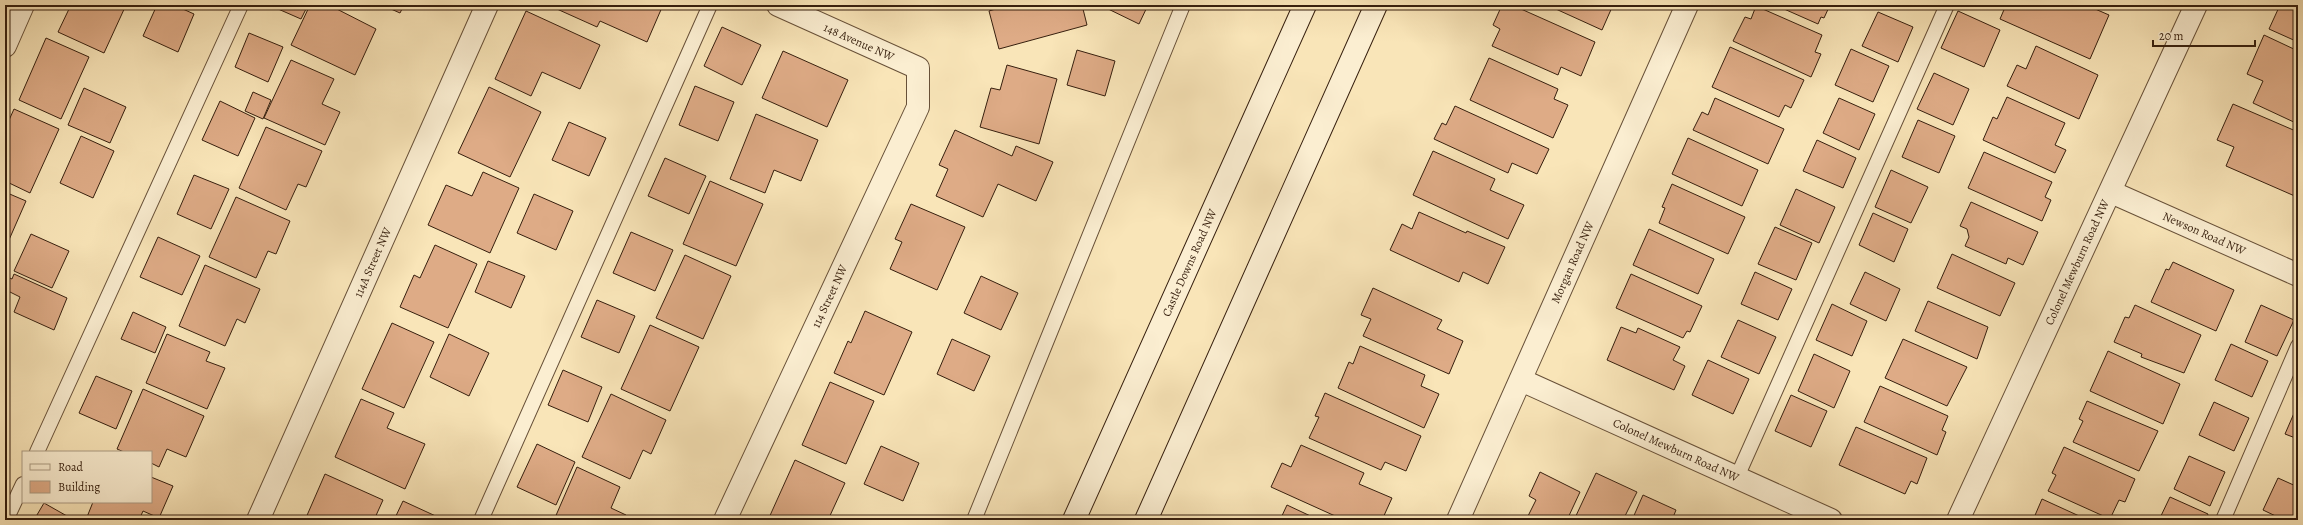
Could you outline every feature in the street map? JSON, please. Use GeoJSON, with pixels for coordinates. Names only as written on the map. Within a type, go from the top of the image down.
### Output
{"type":"FeatureCollection","features":[{"type":"Feature","properties":{"kind":"street"},"geometry":{"type":"LineString","coordinates":[[5,46],[23,5]]}},
{"type":"Feature","properties":{"kind":"street","name":"114A Street NW"},"geometry":{"type":"LineString","coordinates":[[258,520],[488,5]]}},
{"type":"Feature","properties":{"kind":"street","name":"148 Avenue NW"},"geometry":{"type":"LineString","coordinates":[[778,5],[918,68]]}},
{"type":"Feature","properties":{"kind":"street","name":"Castle Downs Road NW"},"geometry":{"type":"LineString","coordinates":[[1074,520],[1305,5]]}},
{"type":"Feature","properties":{"kind":"street"},"geometry":{"type":"LineString","coordinates":[[1146,520],[1376,5]]}},
{"type":"Feature","properties":{"kind":"street","name":"Morgan Road NW"},"geometry":{"type":"LineString","coordinates":[[1458,520],[1687,5]]}},
{"type":"Feature","properties":{"kind":"street","name":"Colonel Mewburn Road NW"},"geometry":{"type":"LineString","coordinates":[[1958,520],[2196,5]]}},
{"type":"Feature","properties":{"kind":"street","name":"114 Street NW"},"geometry":{"type":"LineString","coordinates":[[725,520],[918,107],[918,68]]}},
{"type":"Feature","properties":{"kind":"street","name":"Newson Road NW"},"geometry":{"type":"LineString","coordinates":[[2110,192],[2298,275]]}},
{"type":"Feature","properties":{"kind":"street","name":"Colonel Mewburn Road NW"},"geometry":{"type":"LineString","coordinates":[[1521,380],[1831,520]]}},
{"type":"Feature","properties":{"kind":"lane"},"geometry":{"type":"LineString","coordinates":[[37,451],[241,5]]}},
{"type":"Feature","properties":{"kind":"lane"},"geometry":{"type":"LineString","coordinates":[[481,520],[710,5]]}},
{"type":"Feature","properties":{"kind":"lane"},"geometry":{"type":"LineString","coordinates":[[974,520],[1183,5]]}},
{"type":"Feature","properties":{"kind":"lane"},"geometry":{"type":"LineString","coordinates":[[1737,477],[1947,5]]}},
{"type":"Feature","properties":{"kind":"lane"},"geometry":{"type":"LineString","coordinates":[[2223,520],[2298,346]]}},
{"type":"Feature","properties":{"kind":"lane"},"geometry":{"type":"LineString","coordinates":[[6,520],[22,486]]}},
{"type":"Feature","properties":{"kind":"building"},"geometry":{"type":"Polygon","coordinates":[[[61,5],[126,5],[104,53],[58,32],[69,9],[61,5]]]}},
{"type":"Feature","properties":{"kind":"building"},"geometry":{"type":"Polygon","coordinates":[[[157,5],[174,5],[194,14],[178,52],[143,36],[157,5]]]}},
{"type":"Feature","properties":{"kind":"building"},"geometry":{"type":"Polygon","coordinates":[[[269,5],[308,5],[301,19],[269,5]]]}},
{"type":"Feature","properties":{"kind":"building"},"geometry":{"type":"Polygon","coordinates":[[[310,5],[329,5],[376,29],[355,75],[291,45],[310,5]]]}},
{"type":"Feature","properties":{"kind":"building"},"geometry":{"type":"Polygon","coordinates":[[[382,5],[404,5],[400,13],[382,5]]]}},
{"type":"Feature","properties":{"kind":"building"},"geometry":{"type":"Polygon","coordinates":[[[548,5],[663,5],[647,42],[600,21],[597,27],[548,5]]]}},
{"type":"Feature","properties":{"kind":"building"},"geometry":{"type":"Polygon","coordinates":[[[1009,5],[1082,5],[1087,25],[999,49],[989,11],[1009,5]]]}},
{"type":"Feature","properties":{"kind":"building"},"geometry":{"type":"Polygon","coordinates":[[[1100,5],[1148,5],[1139,24],[1100,5]]]}},
{"type":"Feature","properties":{"kind":"building"},"geometry":{"type":"Polygon","coordinates":[[[1502,5],[1512,5],[1595,42],[1581,76],[1561,67],[1558,75],[1492,46],[1500,29],[1493,25],[1502,5]]]}},
{"type":"Feature","properties":{"kind":"building"},"geometry":{"type":"Polygon","coordinates":[[[1547,5],[1613,5],[1602,30],[1547,5]]]}},
{"type":"Feature","properties":{"kind":"building"},"geometry":{"type":"Polygon","coordinates":[[[1775,5],[1830,5],[1824,18],[1821,17],[1818,24],[1775,5]]]}},
{"type":"Feature","properties":{"kind":"building"},"geometry":{"type":"Polygon","coordinates":[[[2006,5],[2086,5],[2109,15],[2090,59],[2000,19],[2006,5]]]}},
{"type":"Feature","properties":{"kind":"building"},"geometry":{"type":"Polygon","coordinates":[[[2280,5],[2298,5],[2298,42],[2269,29],[2280,5]]]}},
{"type":"Feature","properties":{"kind":"building"},"geometry":{"type":"Polygon","coordinates":[[[1756,6],[1822,35],[1815,52],[1821,54],[1811,77],[1733,41],[1745,17],[1751,19],[1756,6]]]}},
{"type":"Feature","properties":{"kind":"building"},"geometry":{"type":"Polygon","coordinates":[[[526,11],[600,45],[580,89],[542,72],[531,96],[495,79],[526,11]]]}},
{"type":"Feature","properties":{"kind":"building"},"geometry":{"type":"Polygon","coordinates":[[[1958,11],[2000,30],[1984,67],[1941,48],[1958,11]]]}},
{"type":"Feature","properties":{"kind":"building"},"geometry":{"type":"Polygon","coordinates":[[[1878,12],[1913,27],[1898,62],[1862,46],[1878,12]]]}},
{"type":"Feature","properties":{"kind":"building"},"geometry":{"type":"Polygon","coordinates":[[[722,27],[761,45],[742,85],[704,66],[722,27]]]}},
{"type":"Feature","properties":{"kind":"building"},"geometry":{"type":"Polygon","coordinates":[[[249,33],[283,47],[268,82],[235,67],[249,33]]]}},
{"type":"Feature","properties":{"kind":"building"},"geometry":{"type":"Polygon","coordinates":[[[2264,35],[2298,51],[2298,124],[2253,103],[2263,81],[2247,74],[2264,35]]]}},
{"type":"Feature","properties":{"kind":"building"},"geometry":{"type":"Polygon","coordinates":[[[46,38],[89,57],[61,119],[19,100],[46,38]]]}},
{"type":"Feature","properties":{"kind":"building"},"geometry":{"type":"Polygon","coordinates":[[[2036,46],[2098,75],[2079,119],[2007,86],[2017,65],[2026,69],[2036,46]]]}},
{"type":"Feature","properties":{"kind":"building"},"geometry":{"type":"Polygon","coordinates":[[[1730,47],[1804,80],[1791,108],[1785,105],[1779,117],[1712,87],[1730,47]]]}},
{"type":"Feature","properties":{"kind":"building"},"geometry":{"type":"Polygon","coordinates":[[[1851,49],[1889,66],[1873,102],[1835,85],[1851,49]]]}},
{"type":"Feature","properties":{"kind":"building"},"geometry":{"type":"Polygon","coordinates":[[[1077,50],[1115,61],[1105,96],[1067,85],[1077,50]]]}},
{"type":"Feature","properties":{"kind":"building"},"geometry":{"type":"Polygon","coordinates":[[[783,51],[848,80],[827,127],[762,98],[783,51]]]}},
{"type":"Feature","properties":{"kind":"building"},"geometry":{"type":"Polygon","coordinates":[[[1489,58],[1558,89],[1554,99],[1568,105],[1553,138],[1470,100],[1489,58]]]}},
{"type":"Feature","properties":{"kind":"building"},"geometry":{"type":"Polygon","coordinates":[[[291,60],[334,79],[322,104],[340,112],[325,145],[264,118],[291,60]]]}},
{"type":"Feature","properties":{"kind":"building"},"geometry":{"type":"Polygon","coordinates":[[[1007,65],[1057,79],[1039,144],[980,127],[991,88],[1000,90],[1007,65]]]}},
{"type":"Feature","properties":{"kind":"building"},"geometry":{"type":"Polygon","coordinates":[[[1934,73],[1969,89],[1953,125],[1917,109],[1934,73]]]}},
{"type":"Feature","properties":{"kind":"building"},"geometry":{"type":"Polygon","coordinates":[[[695,86],[734,102],[718,141],[679,125],[695,86]]]}},
{"type":"Feature","properties":{"kind":"building"},"geometry":{"type":"Polygon","coordinates":[[[489,87],[541,112],[510,177],[458,153],[489,87]]]}},
{"type":"Feature","properties":{"kind":"building"},"geometry":{"type":"Polygon","coordinates":[[[84,88],[126,107],[110,143],[68,125],[84,88]]]}},
{"type":"Feature","properties":{"kind":"building"},"geometry":{"type":"Polygon","coordinates":[[[253,92],[271,100],[263,119],[245,111],[253,92]]]}},
{"type":"Feature","properties":{"kind":"building"},"geometry":{"type":"Polygon","coordinates":[[[2007,97],[2065,123],[2055,145],[2066,150],[2055,173],[1983,140],[1993,117],[1997,119],[2007,97]]]}},
{"type":"Feature","properties":{"kind":"building"},"geometry":{"type":"Polygon","coordinates":[[[1715,98],[1784,129],[1768,164],[1693,130],[1702,112],[1708,115],[1715,98]]]}},
{"type":"Feature","properties":{"kind":"building"},"geometry":{"type":"Polygon","coordinates":[[[1839,98],[1875,114],[1859,150],[1823,133],[1839,98]]]}},
{"type":"Feature","properties":{"kind":"building"},"geometry":{"type":"Polygon","coordinates":[[[220,101],[255,118],[238,156],[202,140],[220,101]]]}},
{"type":"Feature","properties":{"kind":"building"},"geometry":{"type":"Polygon","coordinates":[[[2233,104],[2298,132],[2297,197],[2226,166],[2234,147],[2217,140],[2233,104]]]}},
{"type":"Feature","properties":{"kind":"building"},"geometry":{"type":"Polygon","coordinates":[[[1455,106],[1549,149],[1537,174],[1512,163],[1508,173],[1434,139],[1442,123],[1446,125],[1455,106]]]}},
{"type":"Feature","properties":{"kind":"building"},"geometry":{"type":"Polygon","coordinates":[[[14,109],[59,129],[30,193],[5,181],[5,129],[14,109]]]}},
{"type":"Feature","properties":{"kind":"building"},"geometry":{"type":"Polygon","coordinates":[[[756,114],[818,140],[801,181],[774,170],[765,193],[730,179],[756,114]]]}},
{"type":"Feature","properties":{"kind":"building"},"geometry":{"type":"Polygon","coordinates":[[[1918,120],[1955,136],[1939,173],[1902,157],[1918,120]]]}},
{"type":"Feature","properties":{"kind":"building"},"geometry":{"type":"Polygon","coordinates":[[[569,122],[606,138],[589,176],[552,160],[569,122]]]}},
{"type":"Feature","properties":{"kind":"building"},"geometry":{"type":"Polygon","coordinates":[[[266,127],[322,151],[306,187],[298,184],[286,210],[239,188],[266,127]]]}},
{"type":"Feature","properties":{"kind":"building"},"geometry":{"type":"Polygon","coordinates":[[[955,130],[1012,156],[1016,146],[1053,162],[1036,201],[998,184],[983,217],[936,196],[948,169],[939,165],[955,130]]]}},
{"type":"Feature","properties":{"kind":"building"},"geometry":{"type":"Polygon","coordinates":[[[81,136],[114,151],[93,198],[60,183],[81,136]]]}},
{"type":"Feature","properties":{"kind":"building"},"geometry":{"type":"Polygon","coordinates":[[[1688,138],[1758,170],[1742,206],[1672,174],[1688,138]]]}},
{"type":"Feature","properties":{"kind":"building"},"geometry":{"type":"Polygon","coordinates":[[[1817,140],[1856,158],[1843,188],[1803,171],[1817,140]]]}},
{"type":"Feature","properties":{"kind":"building"},"geometry":{"type":"Polygon","coordinates":[[[1433,151],[1495,179],[1490,190],[1524,205],[1508,239],[1413,195],[1433,151]]]}},
{"type":"Feature","properties":{"kind":"building"},"geometry":{"type":"Polygon","coordinates":[[[1984,152],[2052,182],[2045,197],[2051,200],[2042,221],[1968,188],[1984,152]]]}},
{"type":"Feature","properties":{"kind":"building"},"geometry":{"type":"Polygon","coordinates":[[[665,158],[706,176],[689,214],[648,196],[665,158]]]}},
{"type":"Feature","properties":{"kind":"building"},"geometry":{"type":"Polygon","coordinates":[[[1891,170],[1928,187],[1911,223],[1875,207],[1891,170]]]}},
{"type":"Feature","properties":{"kind":"building"},"geometry":{"type":"Polygon","coordinates":[[[483,172],[519,188],[490,253],[428,225],[446,185],[472,196],[483,172]]]}},
{"type":"Feature","properties":{"kind":"building"},"geometry":{"type":"Polygon","coordinates":[[[194,175],[229,189],[211,229],[177,214],[194,175]]]}},
{"type":"Feature","properties":{"kind":"building"},"geometry":{"type":"Polygon","coordinates":[[[710,181],[763,204],[736,266],[683,244],[710,181]]]}},
{"type":"Feature","properties":{"kind":"building"},"geometry":{"type":"Polygon","coordinates":[[[1672,184],[1745,217],[1728,254],[1659,223],[1665,208],[1662,207],[1672,184]]]}},
{"type":"Feature","properties":{"kind":"building"},"geometry":{"type":"Polygon","coordinates":[[[1796,189],[1835,207],[1819,243],[1780,225],[1796,189]]]}},
{"type":"Feature","properties":{"kind":"building"},"geometry":{"type":"Polygon","coordinates":[[[5,192],[26,201],[5,249],[5,192]]]}},
{"type":"Feature","properties":{"kind":"building"},"geometry":{"type":"Polygon","coordinates":[[[534,194],[573,211],[556,250],[517,233],[534,194]]]}},
{"type":"Feature","properties":{"kind":"building"},"geometry":{"type":"Polygon","coordinates":[[[236,197],[290,221],[276,254],[268,251],[256,278],[209,257],[236,197]]]}},
{"type":"Feature","properties":{"kind":"building"},"geometry":{"type":"Polygon","coordinates":[[[1971,202],[2038,232],[2023,265],[2008,258],[2006,264],[1965,246],[1969,237],[1967,229],[1960,226],[1971,202]]]}},
{"type":"Feature","properties":{"kind":"building"},"geometry":{"type":"Polygon","coordinates":[[[911,204],[965,227],[937,290],[890,269],[902,242],[895,239],[911,204]]]}},
{"type":"Feature","properties":{"kind":"building"},"geometry":{"type":"Polygon","coordinates":[[[1419,212],[1466,233],[1467,231],[1505,247],[1488,284],[1463,272],[1459,282],[1390,250],[1402,224],[1412,229],[1419,212]]]}},
{"type":"Feature","properties":{"kind":"building"},"geometry":{"type":"Polygon","coordinates":[[[1873,213],[1908,229],[1894,262],[1859,245],[1873,213]]]}},
{"type":"Feature","properties":{"kind":"building"},"geometry":{"type":"Polygon","coordinates":[[[1775,227],[1812,243],[1796,280],[1758,264],[1775,227]]]}},
{"type":"Feature","properties":{"kind":"building"},"geometry":{"type":"Polygon","coordinates":[[[1649,229],[1714,259],[1698,294],[1633,265],[1649,229]]]}},
{"type":"Feature","properties":{"kind":"building"},"geometry":{"type":"Polygon","coordinates":[[[631,232],[673,250],[655,291],[613,273],[631,232]]]}},
{"type":"Feature","properties":{"kind":"building"},"geometry":{"type":"Polygon","coordinates":[[[31,234],[69,251],[52,288],[14,271],[31,234]]]}},
{"type":"Feature","properties":{"kind":"building"},"geometry":{"type":"Polygon","coordinates":[[[158,237],[200,256],[182,295],[140,277],[158,237]]]}},
{"type":"Feature","properties":{"kind":"building"},"geometry":{"type":"Polygon","coordinates":[[[435,245],[477,264],[448,328],[400,307],[414,275],[420,278],[435,245]]]}},
{"type":"Feature","properties":{"kind":"building"},"geometry":{"type":"Polygon","coordinates":[[[1952,254],[2015,283],[2000,316],[1937,288],[1952,254]]]}},
{"type":"Feature","properties":{"kind":"building"},"geometry":{"type":"Polygon","coordinates":[[[685,255],[731,276],[703,339],[656,318],[685,255]]]}},
{"type":"Feature","properties":{"kind":"building"},"geometry":{"type":"Polygon","coordinates":[[[488,261],[525,276],[511,308],[475,292],[488,261]]]}},
{"type":"Feature","properties":{"kind":"building"},"geometry":{"type":"Polygon","coordinates":[[[2173,262],[2234,290],[2216,331],[2151,302],[2166,269],[2169,270],[2173,262]]]}},
{"type":"Feature","properties":{"kind":"building"},"geometry":{"type":"Polygon","coordinates":[[[205,265],[260,289],[245,323],[237,319],[225,346],[179,326],[205,265]]]}},
{"type":"Feature","properties":{"kind":"building"},"geometry":{"type":"Polygon","coordinates":[[[1755,272],[1792,289],[1778,320],[1741,304],[1755,272]]]}},
{"type":"Feature","properties":{"kind":"building"},"geometry":{"type":"Polygon","coordinates":[[[1865,272],[1900,289],[1886,321],[1850,304],[1865,272]]]}},
{"type":"Feature","properties":{"kind":"building"},"geometry":{"type":"Polygon","coordinates":[[[14,274],[67,298],[54,330],[14,312],[20,297],[8,291],[5,298],[5,276],[12,279],[14,274]]]}},
{"type":"Feature","properties":{"kind":"building"},"geometry":{"type":"Polygon","coordinates":[[[1631,274],[1702,306],[1690,332],[1687,331],[1683,338],[1616,308],[1631,274]]]}},
{"type":"Feature","properties":{"kind":"building"},"geometry":{"type":"Polygon","coordinates":[[[981,276],[1018,293],[1001,330],[964,313],[981,276]]]}},
{"type":"Feature","properties":{"kind":"building"},"geometry":{"type":"Polygon","coordinates":[[[1373,288],[1442,320],[1437,329],[1463,341],[1449,374],[1363,336],[1371,319],[1361,315],[1373,288]]]}},
{"type":"Feature","properties":{"kind":"building"},"geometry":{"type":"Polygon","coordinates":[[[597,300],[635,316],[619,353],[581,337],[597,300]]]}},
{"type":"Feature","properties":{"kind":"building"},"geometry":{"type":"Polygon","coordinates":[[[1928,301],[1988,327],[1977,359],[1915,331],[1928,301]]]}},
{"type":"Feature","properties":{"kind":"building"},"geometry":{"type":"Polygon","coordinates":[[[1832,304],[1867,321],[1852,356],[1816,340],[1832,304]]]}},
{"type":"Feature","properties":{"kind":"building"},"geometry":{"type":"Polygon","coordinates":[[[2135,305],[2201,335],[2184,373],[2141,357],[2142,354],[2114,342],[2125,317],[2129,318],[2135,305]]]}},
{"type":"Feature","properties":{"kind":"building"},"geometry":{"type":"Polygon","coordinates":[[[2261,305],[2294,320],[2277,356],[2245,342],[2261,305]]]}},
{"type":"Feature","properties":{"kind":"building"},"geometry":{"type":"Polygon","coordinates":[[[865,311],[912,332],[884,395],[834,373],[848,341],[851,343],[865,311]]]}},
{"type":"Feature","properties":{"kind":"building"},"geometry":{"type":"Polygon","coordinates":[[[133,312],[166,327],[155,353],[121,339],[133,312]]]}},
{"type":"Feature","properties":{"kind":"building"},"geometry":{"type":"Polygon","coordinates":[[[1738,320],[1776,337],[1759,374],[1721,357],[1738,320]]]}},
{"type":"Feature","properties":{"kind":"building"},"geometry":{"type":"Polygon","coordinates":[[[392,323],[434,342],[404,408],[362,389],[392,323]]]}},
{"type":"Feature","properties":{"kind":"building"},"geometry":{"type":"Polygon","coordinates":[[[650,325],[699,347],[670,411],[621,389],[650,325]]]}},
{"type":"Feature","properties":{"kind":"building"},"geometry":{"type":"Polygon","coordinates":[[[1621,327],[1636,333],[1638,328],[1680,347],[1673,360],[1685,366],[1674,390],[1607,360],[1621,327]]]}},
{"type":"Feature","properties":{"kind":"building"},"geometry":{"type":"Polygon","coordinates":[[[167,334],[210,352],[206,361],[225,368],[207,409],[146,383],[167,334]]]}},
{"type":"Feature","properties":{"kind":"building"},"geometry":{"type":"Polygon","coordinates":[[[449,334],[489,353],[469,396],[430,377],[449,334]]]}},
{"type":"Feature","properties":{"kind":"building"},"geometry":{"type":"Polygon","coordinates":[[[952,339],[990,356],[974,391],[937,374],[952,339]]]}},
{"type":"Feature","properties":{"kind":"building"},"geometry":{"type":"Polygon","coordinates":[[[1903,339],[1967,367],[1947,406],[1885,378],[1903,339]]]}},
{"type":"Feature","properties":{"kind":"building"},"geometry":{"type":"Polygon","coordinates":[[[2231,344],[2268,361],[2252,397],[2215,380],[2231,344]]]}},
{"type":"Feature","properties":{"kind":"building"},"geometry":{"type":"Polygon","coordinates":[[[1360,346],[1425,375],[1421,386],[1439,394],[1424,428],[1338,388],[1349,362],[1353,364],[1360,346]]]}},
{"type":"Feature","properties":{"kind":"building"},"geometry":{"type":"Polygon","coordinates":[[[2108,351],[2180,384],[2163,424],[2090,391],[2108,351]]]}},
{"type":"Feature","properties":{"kind":"building"},"geometry":{"type":"Polygon","coordinates":[[[1814,354],[1850,371],[1834,408],[1798,391],[1814,354]]]}},
{"type":"Feature","properties":{"kind":"building"},"geometry":{"type":"Polygon","coordinates":[[[1708,360],[1749,379],[1733,414],[1692,395],[1708,360]]]}},
{"type":"Feature","properties":{"kind":"building"},"geometry":{"type":"Polygon","coordinates":[[[563,370],[602,387],[588,422],[548,405],[563,370]]]}},
{"type":"Feature","properties":{"kind":"building"},"geometry":{"type":"Polygon","coordinates":[[[96,376],[132,391],[116,429],[79,413],[96,376]]]}},
{"type":"Feature","properties":{"kind":"building"},"geometry":{"type":"Polygon","coordinates":[[[830,382],[874,401],[846,464],[802,445],[830,382]]]}},
{"type":"Feature","properties":{"kind":"building"},"geometry":{"type":"Polygon","coordinates":[[[1880,386],[1948,416],[1942,430],[1946,432],[1937,455],[1864,422],[1880,386]]]}},
{"type":"Feature","properties":{"kind":"building"},"geometry":{"type":"Polygon","coordinates":[[[143,389],[204,416],[186,457],[167,449],[159,467],[152,464],[152,451],[122,451],[117,449],[143,389]]]}},
{"type":"Feature","properties":{"kind":"building"},"geometry":{"type":"Polygon","coordinates":[[[1325,393],[1421,436],[1406,471],[1385,462],[1381,470],[1309,438],[1319,417],[1315,416],[1325,393]]]}},
{"type":"Feature","properties":{"kind":"building"},"geometry":{"type":"Polygon","coordinates":[[[611,394],[666,420],[651,454],[643,450],[630,479],[582,457],[611,394]]]}},
{"type":"Feature","properties":{"kind":"building"},"geometry":{"type":"Polygon","coordinates":[[[1791,395],[1827,411],[1811,447],[1775,431],[1791,395]]]}},
{"type":"Feature","properties":{"kind":"building"},"geometry":{"type":"Polygon","coordinates":[[[361,399],[394,413],[387,428],[425,444],[405,489],[335,457],[361,399]]]}},
{"type":"Feature","properties":{"kind":"building"},"geometry":{"type":"Polygon","coordinates":[[[2087,401],[2158,431],[2139,471],[2073,442],[2083,421],[2079,419],[2087,401]]]}},
{"type":"Feature","properties":{"kind":"building"},"geometry":{"type":"Polygon","coordinates":[[[2214,402],[2249,418],[2234,451],[2199,435],[2214,402]]]}},
{"type":"Feature","properties":{"kind":"building"},"geometry":{"type":"Polygon","coordinates":[[[2298,404],[2298,439],[2285,434],[2298,404]]]}},
{"type":"Feature","properties":{"kind":"building"},"geometry":{"type":"Polygon","coordinates":[[[1856,427],[1927,458],[1917,484],[1911,481],[1905,494],[1839,465],[1856,427]]]}},
{"type":"Feature","properties":{"kind":"building"},"geometry":{"type":"Polygon","coordinates":[[[537,444],[575,462],[556,505],[517,487],[537,444]]]}},
{"type":"Feature","properties":{"kind":"building"},"geometry":{"type":"Polygon","coordinates":[[[1301,445],[1364,473],[1359,484],[1392,498],[1382,520],[1344,520],[1271,487],[1282,463],[1291,467],[1301,445]]]}},
{"type":"Feature","properties":{"kind":"building"},"geometry":{"type":"Polygon","coordinates":[[[881,446],[919,463],[903,501],[864,484],[881,446]]]}},
{"type":"Feature","properties":{"kind":"building"},"geometry":{"type":"Polygon","coordinates":[[[2064,447],[2135,479],[2125,502],[2119,500],[2110,519],[2048,491],[2056,475],[2052,473],[2064,447]]]}},
{"type":"Feature","properties":{"kind":"building"},"geometry":{"type":"Polygon","coordinates":[[[2189,456],[2225,472],[2210,506],[2174,489],[2189,456]]]}},
{"type":"Feature","properties":{"kind":"building"},"geometry":{"type":"Polygon","coordinates":[[[795,460],[845,483],[828,520],[768,520],[795,460]]]}},
{"type":"Feature","properties":{"kind":"building"},"geometry":{"type":"Polygon","coordinates":[[[577,467],[620,487],[611,508],[626,515],[624,520],[554,520],[577,467]]]}},
{"type":"Feature","properties":{"kind":"building"},"geometry":{"type":"Polygon","coordinates":[[[1540,472],[1580,492],[1567,520],[1526,520],[1536,500],[1529,496],[1540,472]]]}},
{"type":"Feature","properties":{"kind":"building"},"geometry":{"type":"Polygon","coordinates":[[[1596,473],[1637,492],[1623,520],[1574,520],[1596,473]]]}},
{"type":"Feature","properties":{"kind":"building"},"geometry":{"type":"Polygon","coordinates":[[[325,474],[383,500],[374,520],[305,520],[325,474]]]}},
{"type":"Feature","properties":{"kind":"building"},"geometry":{"type":"Polygon","coordinates":[[[152,477],[173,486],[159,518],[143,511],[139,520],[94,520],[87,517],[93,503],[152,503],[152,477]]]}},
{"type":"Feature","properties":{"kind":"building"},"geometry":{"type":"Polygon","coordinates":[[[2278,478],[2298,487],[2298,520],[2284,520],[2263,510],[2278,478]]]}},
{"type":"Feature","properties":{"kind":"building"},"geometry":{"type":"Polygon","coordinates":[[[1643,495],[1676,510],[1672,520],[1632,520],[1643,495]]]}},
{"type":"Feature","properties":{"kind":"building"},"geometry":{"type":"Polygon","coordinates":[[[2170,497],[2208,514],[2206,520],[2159,520],[2170,497]]]}},
{"type":"Feature","properties":{"kind":"building"},"geometry":{"type":"Polygon","coordinates":[[[2042,499],[2088,520],[2033,520],[2042,499]]]}},
{"type":"Feature","properties":{"kind":"building"},"geometry":{"type":"Polygon","coordinates":[[[403,501],[440,518],[439,520],[394,520],[403,501]]]}},
{"type":"Feature","properties":{"kind":"building"},"geometry":{"type":"Polygon","coordinates":[[[44,503],[74,520],[34,520],[44,503]]]}},
{"type":"Feature","properties":{"kind":"building"},"geometry":{"type":"Polygon","coordinates":[[[1287,505],[1319,520],[1280,520],[1287,505]]]}}]}
